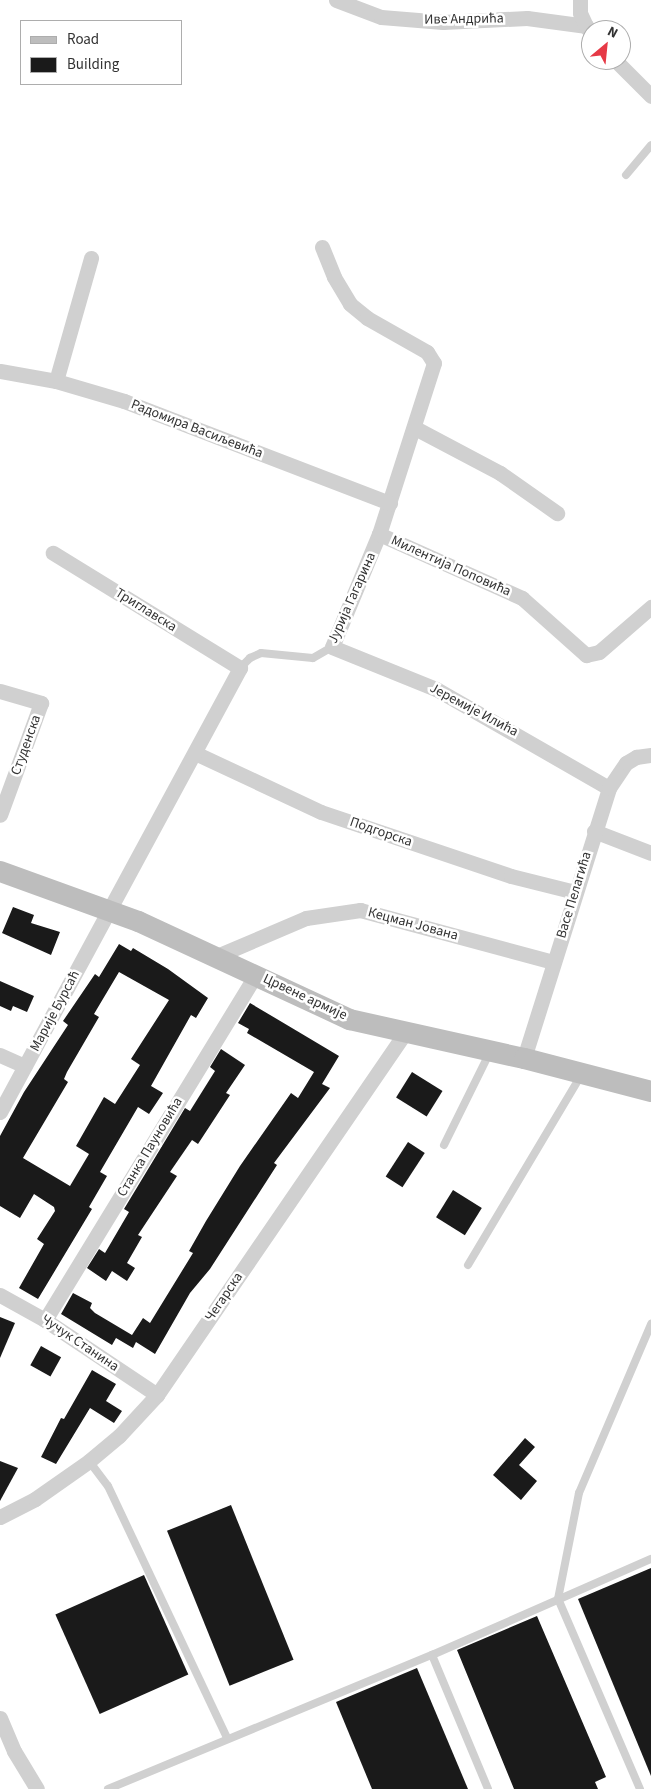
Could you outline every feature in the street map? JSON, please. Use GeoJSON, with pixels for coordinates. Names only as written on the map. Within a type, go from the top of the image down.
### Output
{"type":"FeatureCollection","features":[{"type":"Feature","properties":{"kind":"main road","name":"Црвене армије"},"geometry":{"type":"LineString","coordinates":[[0,871],[109,910],[218,956],[336,1014],[404,1034],[524,1058],[651,1091]]}},
{"type":"Feature","properties":{"kind":"street","name":"Иве Андрића"},"geometry":{"type":"LineString","coordinates":[[336,0],[381,17],[443,22],[527,18],[581,29]]}},
{"type":"Feature","properties":{"kind":"street"},"geometry":{"type":"LineString","coordinates":[[580,0],[580,13],[583,20]]}},
{"type":"Feature","properties":{"kind":"street"},"geometry":{"type":"LineString","coordinates":[[625,70],[651,96]]}},
{"type":"Feature","properties":{"kind":"street","name":"Јурија Гагарина"},"geometry":{"type":"LineString","coordinates":[[322,247],[334,277],[350,304],[367,318],[427,352],[434,363],[415,428],[379,534],[332,647]]}},
{"type":"Feature","properties":{"kind":"street"},"geometry":{"type":"LineString","coordinates":[[56,381],[91,258]]}},
{"type":"Feature","properties":{"kind":"street","name":"Радомира Васиљевића"},"geometry":{"type":"LineString","coordinates":[[0,371],[56,381],[124,401],[390,503]]}},
{"type":"Feature","properties":{"kind":"street"},"geometry":{"type":"LineString","coordinates":[[415,428],[500,473],[556,513]]}},
{"type":"Feature","properties":{"kind":"street","name":"Милентија Поповића"},"geometry":{"type":"LineString","coordinates":[[379,534],[522,598],[586,655],[599,652],[651,607]]}},
{"type":"Feature","properties":{"kind":"street","name":"Триглавска"},"geometry":{"type":"LineString","coordinates":[[53,553],[240,668]]}},
{"type":"Feature","properties":{"kind":"street","name":"Јеремије Илића"},"geometry":{"type":"LineString","coordinates":[[332,647],[436,688],[609,788]]}},
{"type":"Feature","properties":{"kind":"street","name":"Јурија Гагарина"},"geometry":{"type":"LineString","coordinates":[[109,910],[240,668]]}},
{"type":"Feature","properties":{"kind":"street","name":"Студенска"},"geometry":{"type":"LineString","coordinates":[[0,691],[41,704],[0,815]]}},
{"type":"Feature","properties":{"kind":"street","name":"Подгорска"},"geometry":{"type":"LineString","coordinates":[[195,753],[321,812],[511,876],[575,892]]}},
{"type":"Feature","properties":{"kind":"street","name":"Васе Пелагића"},"geometry":{"type":"LineString","coordinates":[[524,1058],[609,788],[626,763],[636,757],[651,756]]}},
{"type":"Feature","properties":{"kind":"street"},"geometry":{"type":"LineString","coordinates":[[594,831],[651,853]]}},
{"type":"Feature","properties":{"kind":"street","name":"Марије Бурсаћ"},"geometry":{"type":"LineString","coordinates":[[0,1112],[109,910]]}},
{"type":"Feature","properties":{"kind":"street","name":"Кецман Јована"},"geometry":{"type":"LineString","coordinates":[[218,956],[306,918],[360,910],[554,962]]}},
{"type":"Feature","properties":{"kind":"street","name":"Станка Пауновића"},"geometry":{"type":"LineString","coordinates":[[45,1320],[256,974]]}},
{"type":"Feature","properties":{"kind":"street","name":"Чегарска"},"geometry":{"type":"LineString","coordinates":[[0,1517],[35,1499],[89,1461],[119,1436],[157,1395],[404,1034]]}},
{"type":"Feature","properties":{"kind":"street"},"geometry":{"type":"LineString","coordinates":[[0,1055],[25,1066]]}},
{"type":"Feature","properties":{"kind":"street","name":"Чучук Станина"},"geometry":{"type":"LineString","coordinates":[[0,1295],[45,1320],[157,1395]]}},
{"type":"Feature","properties":{"kind":"street"},"geometry":{"type":"LineString","coordinates":[[0,1718],[14,1751],[37,1789]]}},
{"type":"Feature","properties":{"kind":"lane"},"geometry":{"type":"LineString","coordinates":[[626,176],[651,145]]}},
{"type":"Feature","properties":{"kind":"lane","name":"Јурија Гагарина"},"geometry":{"type":"LineString","coordinates":[[240,668],[250,658],[261,653],[313,658],[332,647]]}},
{"type":"Feature","properties":{"kind":"lane"},"geometry":{"type":"LineString","coordinates":[[444,1144],[490,1051]]}},
{"type":"Feature","properties":{"kind":"lane"},"geometry":{"type":"LineString","coordinates":[[468,1265],[583,1072]]}},
{"type":"Feature","properties":{"kind":"lane"},"geometry":{"type":"LineString","coordinates":[[640,1789],[558,1599],[579,1492],[651,1324]]}},
{"type":"Feature","properties":{"kind":"lane"},"geometry":{"type":"LineString","coordinates":[[89,1461],[108,1486],[227,1738]]}},
{"type":"Feature","properties":{"kind":"lane"},"geometry":{"type":"LineString","coordinates":[[108,1789],[227,1738],[432,1655],[651,1559]]}},
{"type":"Feature","properties":{"kind":"lane"},"geometry":{"type":"LineString","coordinates":[[432,1655],[488,1789]]}},
{"type":"Feature","properties":{"kind":"building"},"geometry":{"type":"Polygon","coordinates":[[[13,907],[34,915],[31,923],[60,932],[51,955],[2,933],[13,907]]]}},
{"type":"Feature","properties":{"kind":"building"},"geometry":{"type":"Polygon","coordinates":[[[119,944],[131,951],[133,948],[168,969],[208,998],[196,1018],[191,1015],[151,1086],[163,1093],[149,1114],[138,1107],[100,1172],[107,1176],[89,1207],[92,1209],[38,1299],[19,1288],[44,1244],[37,1239],[55,1211],[54,1207],[34,1194],[20,1218],[0,1206],[0,1136],[24,1092],[68,1025],[63,1021],[95,974],[99,977],[119,944]],[[119,972],[94,1014],[99,1017],[67,1072],[64,1079],[68,1082],[23,1158],[70,1186],[89,1154],[76,1146],[104,1097],[115,1104],[140,1065],[131,1059],[169,1000],[119,972]]]}},
{"type":"Feature","properties":{"kind":"building"},"geometry":{"type":"Polygon","coordinates":[[[0,981],[34,996],[27,1012],[13,1006],[11,1011],[0,1006],[0,981]]]}},
{"type":"Feature","properties":{"kind":"building"},"geometry":{"type":"Polygon","coordinates":[[[250,1003],[339,1056],[322,1084],[330,1088],[274,1163],[277,1165],[210,1269],[190,1293],[155,1354],[136,1342],[133,1348],[116,1338],[112,1345],[61,1314],[73,1293],[92,1303],[90,1308],[95,1313],[132,1335],[143,1318],[150,1323],[193,1253],[189,1251],[240,1166],[291,1093],[298,1098],[314,1072],[247,1033],[249,1029],[238,1023],[250,1003]]]}},
{"type":"Feature","properties":{"kind":"building"},"geometry":{"type":"Polygon","coordinates":[[[221,1049],[245,1065],[226,1093],[230,1095],[198,1144],[192,1140],[170,1172],[177,1176],[138,1235],[142,1237],[127,1263],[135,1268],[127,1281],[112,1271],[106,1281],[87,1268],[99,1249],[105,1253],[129,1212],[124,1209],[185,1108],[190,1111],[215,1071],[210,1067],[221,1049]]]}},
{"type":"Feature","properties":{"kind":"building"},"geometry":{"type":"Polygon","coordinates":[[[412,1072],[443,1091],[427,1117],[396,1097],[412,1072]]]}},
{"type":"Feature","properties":{"kind":"building"},"geometry":{"type":"Polygon","coordinates":[[[408,1142],[425,1153],[402,1187],[386,1176],[408,1142]]]}},
{"type":"Feature","properties":{"kind":"building"},"geometry":{"type":"Polygon","coordinates":[[[453,1190],[482,1208],[465,1235],[436,1217],[453,1190]]]}},
{"type":"Feature","properties":{"kind":"building"},"geometry":{"type":"Polygon","coordinates":[[[0,1317],[15,1323],[0,1358],[0,1317]]]}},
{"type":"Feature","properties":{"kind":"building"},"geometry":{"type":"Polygon","coordinates":[[[41,1346],[61,1357],[50,1376],[30,1365],[41,1346]]]}},
{"type":"Feature","properties":{"kind":"building"},"geometry":{"type":"Polygon","coordinates":[[[92,1370],[116,1384],[106,1401],[122,1411],[114,1423],[90,1408],[56,1464],[41,1457],[61,1418],[64,1419],[92,1370]]]}},
{"type":"Feature","properties":{"kind":"building"},"geometry":{"type":"Polygon","coordinates":[[[525,1438],[535,1447],[519,1465],[537,1481],[521,1500],[493,1475],[525,1438]]]}},
{"type":"Feature","properties":{"kind":"building"},"geometry":{"type":"Polygon","coordinates":[[[0,1461],[18,1468],[0,1501],[0,1461]]]}},
{"type":"Feature","properties":{"kind":"building"},"geometry":{"type":"Polygon","coordinates":[[[231,1505],[294,1660],[230,1686],[167,1531],[231,1505]]]}},
{"type":"Feature","properties":{"kind":"building"},"geometry":{"type":"Polygon","coordinates":[[[651,1568],[651,1776],[578,1599],[651,1568]]]}},
{"type":"Feature","properties":{"kind":"building"},"geometry":{"type":"Polygon","coordinates":[[[144,1575],[188,1675],[100,1714],[55,1614],[144,1575]]]}},
{"type":"Feature","properties":{"kind":"building"},"geometry":{"type":"Polygon","coordinates":[[[537,1616],[606,1777],[595,1782],[598,1789],[514,1789],[457,1650],[537,1616]]]}},
{"type":"Feature","properties":{"kind":"building"},"geometry":{"type":"Polygon","coordinates":[[[417,1668],[468,1789],[372,1789],[336,1702],[417,1668]]]}}]}
